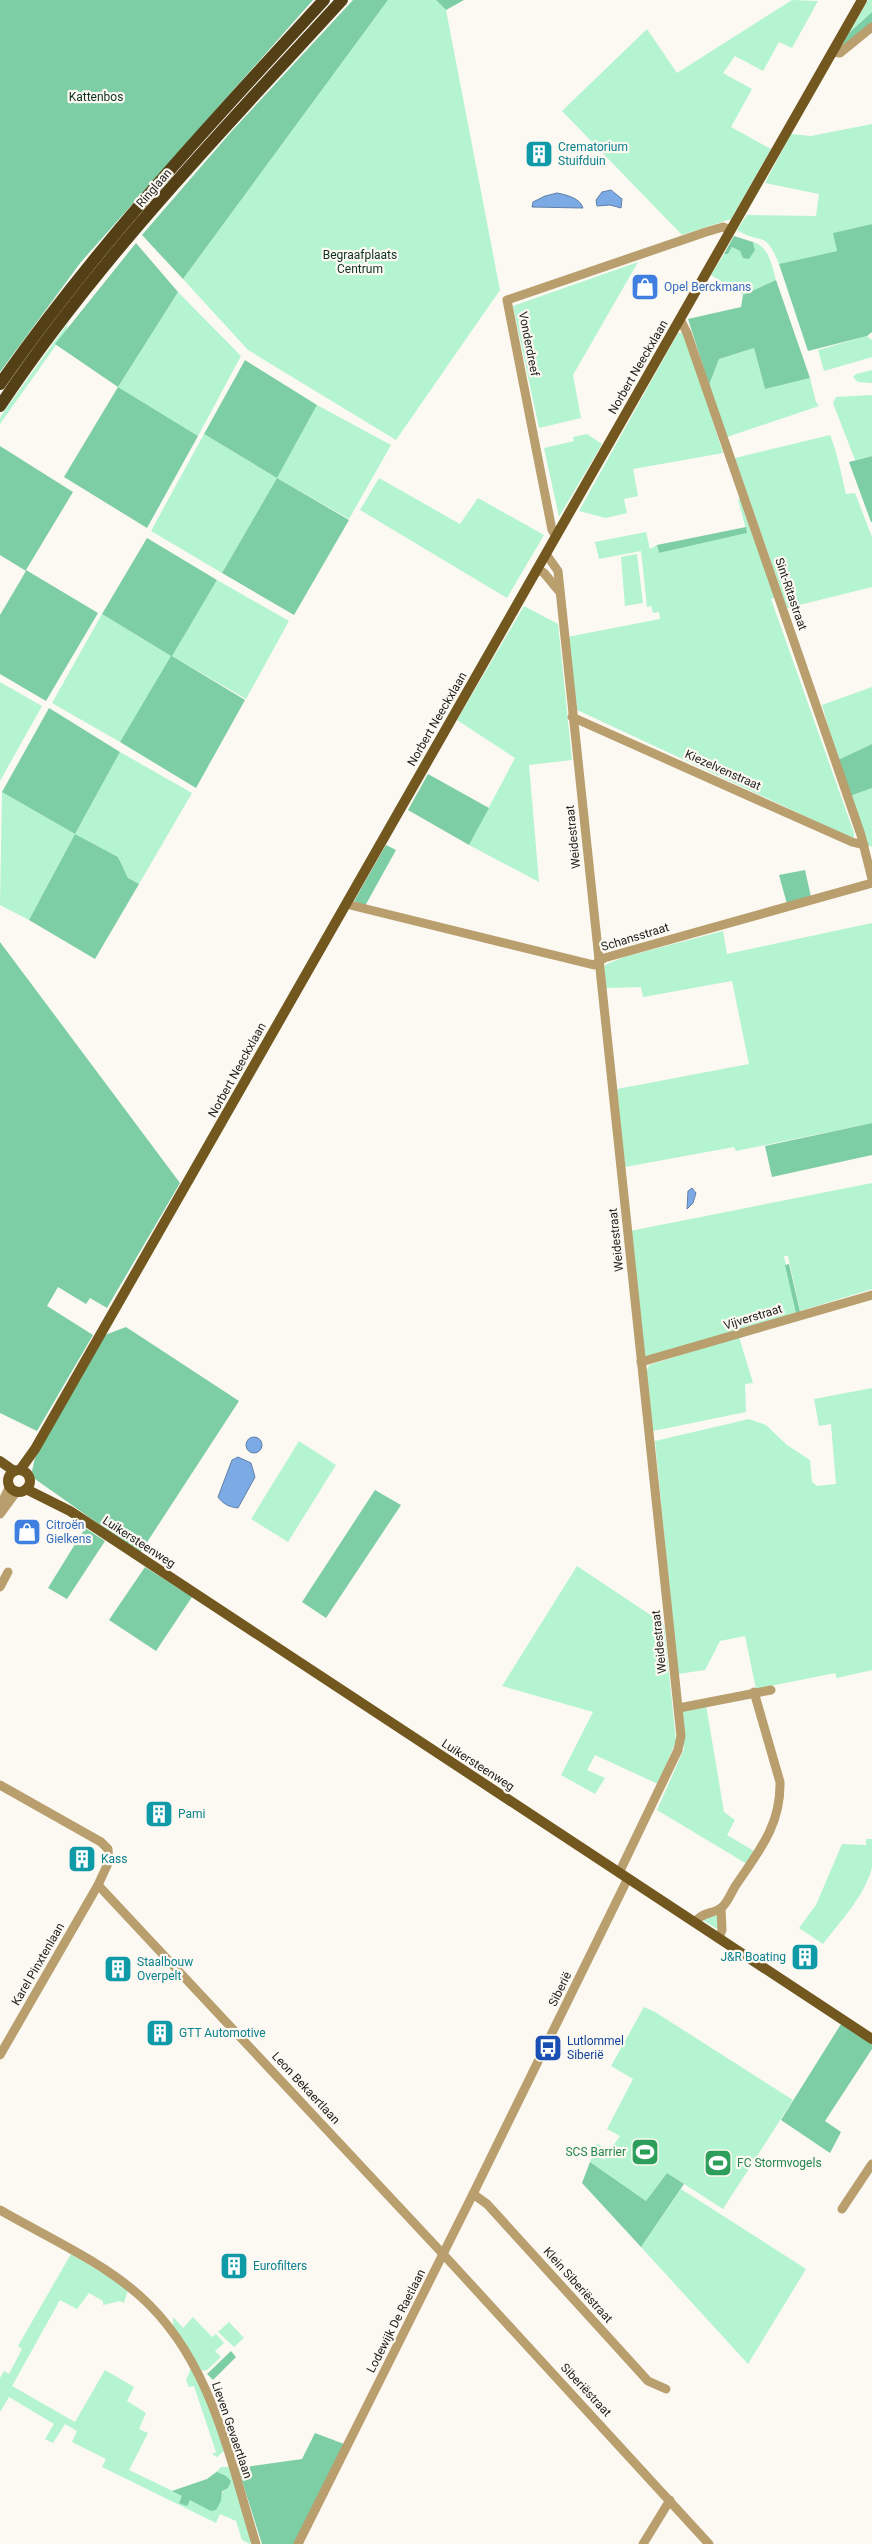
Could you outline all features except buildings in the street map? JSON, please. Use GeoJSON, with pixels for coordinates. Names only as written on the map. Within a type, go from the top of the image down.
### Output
{"type":"FeatureCollection","features":[{"type":"Feature","properties":{"kind":"highway","name":"Ringlaan"},"geometry":{"type":"LineString","coordinates":[[0,384],[73,286],[133,214],[324,0]]}},
{"type":"Feature","properties":{"kind":"highway","name":"Ringlaan"},"geometry":{"type":"LineString","coordinates":[[0,406],[53,332],[138,227],[342,0]]}},
{"type":"Feature","properties":{"kind":"main road","name":"Norbert Neeckxlaan"},"geometry":{"type":"LineString","coordinates":[[19,1480],[34,1449],[862,0]]}},
{"type":"Feature","properties":{"kind":"main road","name":"Luikersteenweg"},"geometry":{"type":"LineString","coordinates":[[0,1461],[19,1480]]}},
{"type":"Feature","properties":{"kind":"main road","name":"Luikersteenweg"},"geometry":{"type":"LineString","coordinates":[[0,1470],[70,1511],[872,2038]]}},
{"type":"Feature","properties":{"kind":"street"},"geometry":{"type":"LineString","coordinates":[[832,52],[840,53],[872,27]]}},
{"type":"Feature","properties":{"kind":"street","name":"Vonderdreef"},"geometry":{"type":"LineString","coordinates":[[556,536],[552,530],[507,300],[706,232],[723,227],[730,230]]}},
{"type":"Feature","properties":{"kind":"street","name":"Sint-Ritastraat"},"geometry":{"type":"LineString","coordinates":[[680,318],[691,342],[864,845],[872,879]]}},
{"type":"Feature","properties":{"kind":"street","name":"Weidestraat"},"geometry":{"type":"LineString","coordinates":[[546,554],[558,571],[558,591],[681,1736],[678,1750],[624,1875]]}},
{"type":"Feature","properties":{"kind":"street"},"geometry":{"type":"LineString","coordinates":[[537,569],[544,573],[558,591]]}},
{"type":"Feature","properties":{"kind":"street","name":"Kiezelvenstraat"},"geometry":{"type":"LineString","coordinates":[[572,717],[852,842],[864,845]]}},
{"type":"Feature","properties":{"kind":"street","name":"Schansstraat"},"geometry":{"type":"LineString","coordinates":[[346,904],[594,964],[598,961],[872,883]]}},
{"type":"Feature","properties":{"kind":"street","name":"Vijverstraat"},"geometry":{"type":"LineString","coordinates":[[641,1362],[872,1295]]}},
{"type":"Feature","properties":{"kind":"street","name":"Norbert Neeckxlaan"},"geometry":{"type":"LineString","coordinates":[[0,1506],[19,1480]]}},
{"type":"Feature","properties":{"kind":"street","name":"Norbert Neeckxlaan"},"geometry":{"type":"LineString","coordinates":[[0,1514],[19,1480]]}},
{"type":"Feature","properties":{"kind":"street"},"geometry":{"type":"LineString","coordinates":[[0,1587],[8,1572]]}},
{"type":"Feature","properties":{"kind":"street"},"geometry":{"type":"LineString","coordinates":[[679,1708],[771,1690]]}},
{"type":"Feature","properties":{"kind":"street"},"geometry":{"type":"LineString","coordinates":[[719,1938],[722,1930],[721,1908],[771,1832],[780,1797],[776,1764],[754,1692]]}},
{"type":"Feature","properties":{"kind":"street"},"geometry":{"type":"LineString","coordinates":[[0,1784],[102,1842],[108,1849],[109,1861],[98,1886]]}},
{"type":"Feature","properties":{"kind":"street","name":"Siberië"},"geometry":{"type":"LineString","coordinates":[[515,2110],[624,1875]]}},
{"type":"Feature","properties":{"kind":"street","name":"Karel Pinxtenlaan"},"geometry":{"type":"LineString","coordinates":[[0,2055],[98,1886]]}},
{"type":"Feature","properties":{"kind":"street","name":"Leon Bekaertlaan"},"geometry":{"type":"LineString","coordinates":[[98,1886],[443,2254]]}},
{"type":"Feature","properties":{"kind":"street"},"geometry":{"type":"LineString","coordinates":[[695,1922],[702,1915],[721,1908]]}},
{"type":"Feature","properties":{"kind":"street","name":"Lodewijk De Raetlaan"},"geometry":{"type":"LineString","coordinates":[[298,2544],[515,2110]]}},
{"type":"Feature","properties":{"kind":"street"},"geometry":{"type":"LineString","coordinates":[[842,2209],[872,2164]]}},
{"type":"Feature","properties":{"kind":"street","name":"Klein Siberiëstraat"},"geometry":{"type":"LineString","coordinates":[[473,2194],[487,2204],[648,2381],[666,2389]]}},
{"type":"Feature","properties":{"kind":"street","name":"Lieven Gevaertlaan"},"geometry":{"type":"LineString","coordinates":[[0,2210],[121,2281],[140,2296],[178,2338],[207,2390],[256,2544]]}},
{"type":"Feature","properties":{"kind":"street","name":"Siberiëstraat"},"geometry":{"type":"LineString","coordinates":[[443,2254],[709,2544]]}},
{"type":"Feature","properties":{"kind":"street"},"geometry":{"type":"LineString","coordinates":[[643,2544],[670,2500]]}},
{"type":"Feature","properties":{"kind":"green space","name":"Kattenbos"},"geometry":{"type":"Polygon","coordinates":[[[0,0],[313,0],[81,262],[0,372],[0,0]]]}},
{"type":"Feature","properties":{"kind":"green space"},"geometry":{"type":"Polygon","coordinates":[[[353,0],[388,0],[183,279],[142,235],[231,132],[353,0]]]}},
{"type":"Feature","properties":{"kind":"green space","name":"Begraafplaats Centrum"},"geometry":{"type":"Polygon","coordinates":[[[388,0],[436,0],[446,10],[500,290],[396,440],[248,350],[183,279],[388,0]]]}},
{"type":"Feature","properties":{"kind":"green space"},"geometry":{"type":"Polygon","coordinates":[[[436,0],[464,0],[446,10],[436,0]]]}},
{"type":"Feature","properties":{"kind":"green space"},"geometry":{"type":"Polygon","coordinates":[[[792,0],[818,1],[792,48],[779,42],[763,71],[735,56],[723,73],[752,89],[731,127],[771,149],[731,219],[682,235],[562,111],[647,29],[677,73],[792,0]]]}},
{"type":"Feature","properties":{"kind":"green space"},"geometry":{"type":"Polygon","coordinates":[[[868,0],[872,0],[872,12],[849,33],[868,0]]]}},
{"type":"Feature","properties":{"kind":"green space"},"geometry":{"type":"Polygon","coordinates":[[[872,12],[872,23],[840,49],[849,33],[872,12]]]}},
{"type":"Feature","properties":{"kind":"green space"},"geometry":{"type":"Polygon","coordinates":[[[872,124],[872,224],[834,233],[837,251],[779,264],[766,242],[737,230],[747,215],[816,216],[819,194],[765,183],[791,134],[811,136],[872,124]]]}},
{"type":"Feature","properties":{"kind":"green space"},"geometry":{"type":"Polygon","coordinates":[[[872,224],[872,332],[867,336],[808,351],[779,264],[837,251],[833,233],[872,224]]]}},
{"type":"Feature","properties":{"kind":"green space"},"geometry":{"type":"Polygon","coordinates":[[[734,236],[753,242],[755,250],[749,259],[743,258],[740,251],[732,247],[728,254],[724,254],[734,236]]]}},
{"type":"Feature","properties":{"kind":"green space"},"geometry":{"type":"Polygon","coordinates":[[[753,242],[766,252],[776,280],[743,295],[711,275],[724,254],[728,254],[732,247],[740,251],[755,250],[753,242]]]}},
{"type":"Feature","properties":{"kind":"green space"},"geometry":{"type":"Polygon","coordinates":[[[136,243],[178,292],[118,387],[55,344],[136,243]]]}},
{"type":"Feature","properties":{"kind":"green space"},"geometry":{"type":"Polygon","coordinates":[[[638,262],[573,375],[581,418],[539,428],[513,306],[638,262]]]}},
{"type":"Feature","properties":{"kind":"green space"},"geometry":{"type":"Polygon","coordinates":[[[776,280],[810,378],[765,389],[754,348],[719,359],[709,385],[688,319],[741,307],[743,295],[776,280]]]}},
{"type":"Feature","properties":{"kind":"green space"},"geometry":{"type":"Polygon","coordinates":[[[178,292],[241,356],[198,436],[118,387],[178,292]]]}},
{"type":"Feature","properties":{"kind":"green space"},"geometry":{"type":"Polygon","coordinates":[[[68,323],[66,331],[0,424],[0,418],[5,410],[68,323]]]}},
{"type":"Feature","properties":{"kind":"green space"},"geometry":{"type":"Polygon","coordinates":[[[678,333],[685,333],[723,453],[633,469],[638,496],[624,499],[627,513],[606,518],[579,511],[678,333]]]}},
{"type":"Feature","properties":{"kind":"green space"},"geometry":{"type":"Polygon","coordinates":[[[867,336],[872,340],[872,357],[824,371],[818,350],[867,336]]]}},
{"type":"Feature","properties":{"kind":"green space"},"geometry":{"type":"Polygon","coordinates":[[[754,348],[765,389],[810,378],[816,402],[819,406],[727,437],[709,385],[719,359],[754,348]]]}},
{"type":"Feature","properties":{"kind":"green space"},"geometry":{"type":"Polygon","coordinates":[[[245,360],[317,405],[277,478],[204,434],[245,360]]]}},
{"type":"Feature","properties":{"kind":"green space"},"geometry":{"type":"Polygon","coordinates":[[[872,370],[872,383],[858,382],[853,377],[856,374],[872,370]]]}},
{"type":"Feature","properties":{"kind":"green space"},"geometry":{"type":"Polygon","coordinates":[[[118,387],[198,436],[147,528],[64,477],[118,387]]]}},
{"type":"Feature","properties":{"kind":"green space"},"geometry":{"type":"Polygon","coordinates":[[[872,395],[872,456],[855,460],[833,403],[836,397],[872,395]]]}},
{"type":"Feature","properties":{"kind":"green space"},"geometry":{"type":"Polygon","coordinates":[[[317,405],[391,445],[349,519],[277,478],[317,405]]]}},
{"type":"Feature","properties":{"kind":"green space"},"geometry":{"type":"Polygon","coordinates":[[[204,434],[277,478],[222,573],[151,531],[204,434]]]}},
{"type":"Feature","properties":{"kind":"green space"},"geometry":{"type":"Polygon","coordinates":[[[587,434],[602,444],[559,517],[544,448],[574,441],[573,437],[587,434]]]}},
{"type":"Feature","properties":{"kind":"green space"},"geometry":{"type":"Polygon","coordinates":[[[830,435],[846,494],[855,493],[872,537],[872,587],[787,608],[735,458],[830,435]]]}},
{"type":"Feature","properties":{"kind":"green space"},"geometry":{"type":"Polygon","coordinates":[[[0,446],[73,492],[26,570],[98,613],[46,701],[0,674],[0,615],[26,571],[0,555],[0,446]]]}},
{"type":"Feature","properties":{"kind":"green space"},"geometry":{"type":"Polygon","coordinates":[[[872,456],[872,522],[871,522],[849,462],[872,456]]]}},
{"type":"Feature","properties":{"kind":"green space"},"geometry":{"type":"Polygon","coordinates":[[[277,478],[349,520],[294,615],[222,573],[277,478]]]}},
{"type":"Feature","properties":{"kind":"green space"},"geometry":{"type":"Polygon","coordinates":[[[379,478],[460,524],[478,498],[544,535],[507,598],[360,510],[379,478]]]}},
{"type":"Feature","properties":{"kind":"green space"},"geometry":{"type":"Polygon","coordinates":[[[738,499],[741,499],[775,597],[771,599],[854,833],[852,838],[575,709],[567,637],[660,619],[659,612],[653,613],[651,606],[647,607],[641,551],[599,559],[595,542],[646,532],[650,549],[657,545],[659,553],[747,533],[738,499]]]}},
{"type":"Feature","properties":{"kind":"green space"},"geometry":{"type":"Polygon","coordinates":[[[746,527],[747,533],[659,553],[657,545],[746,527]]]}},
{"type":"Feature","properties":{"kind":"green space"},"geometry":{"type":"Polygon","coordinates":[[[147,538],[217,580],[172,656],[245,700],[196,788],[120,742],[171,656],[102,614],[147,538]]]}},
{"type":"Feature","properties":{"kind":"green space"},"geometry":{"type":"Polygon","coordinates":[[[637,554],[643,603],[625,606],[621,557],[637,554]]]}},
{"type":"Feature","properties":{"kind":"green space"},"geometry":{"type":"Polygon","coordinates":[[[217,580],[289,621],[246,699],[172,656],[120,742],[52,703],[102,614],[171,656],[217,580]]]}},
{"type":"Feature","properties":{"kind":"green space"},"geometry":{"type":"Polygon","coordinates":[[[524,606],[558,624],[572,760],[529,765],[539,882],[469,845],[515,758],[457,720],[524,606]]]}},
{"type":"Feature","properties":{"kind":"green space"},"geometry":{"type":"Polygon","coordinates":[[[0,682],[42,706],[0,781],[0,682]]]}},
{"type":"Feature","properties":{"kind":"green space"},"geometry":{"type":"Polygon","coordinates":[[[872,687],[872,744],[838,760],[822,705],[872,687]]]}},
{"type":"Feature","properties":{"kind":"green space"},"geometry":{"type":"Polygon","coordinates":[[[49,708],[120,752],[75,834],[2,792],[49,708]]]}},
{"type":"Feature","properties":{"kind":"green space"},"geometry":{"type":"Polygon","coordinates":[[[872,744],[872,788],[850,796],[838,760],[872,744]]]}},
{"type":"Feature","properties":{"kind":"green space"},"geometry":{"type":"Polygon","coordinates":[[[120,752],[192,793],[139,884],[128,878],[118,857],[75,834],[120,752]]]}},
{"type":"Feature","properties":{"kind":"green space"},"geometry":{"type":"Polygon","coordinates":[[[428,774],[489,808],[469,845],[408,810],[428,774]]]}},
{"type":"Feature","properties":{"kind":"green space"},"geometry":{"type":"Polygon","coordinates":[[[872,788],[872,847],[868,845],[850,796],[872,788]]]}},
{"type":"Feature","properties":{"kind":"green space"},"geometry":{"type":"Polygon","coordinates":[[[2,792],[75,834],[29,920],[0,905],[2,792]]]}},
{"type":"Feature","properties":{"kind":"green space"},"geometry":{"type":"Polygon","coordinates":[[[75,834],[118,857],[128,878],[139,884],[95,959],[29,920],[75,834]]]}},
{"type":"Feature","properties":{"kind":"green space"},"geometry":{"type":"Polygon","coordinates":[[[386,845],[396,850],[365,906],[354,901],[386,845]]]}},
{"type":"Feature","properties":{"kind":"green space"},"geometry":{"type":"Polygon","coordinates":[[[805,870],[811,897],[787,904],[779,875],[805,870]]]}},
{"type":"Feature","properties":{"kind":"green space"},"geometry":{"type":"Polygon","coordinates":[[[872,923],[872,1123],[736,1151],[734,1147],[625,1167],[617,1089],[749,1064],[732,981],[643,997],[641,987],[606,988],[603,971],[605,965],[624,957],[723,931],[727,954],[872,923]]]}},
{"type":"Feature","properties":{"kind":"green space"},"geometry":{"type":"Polygon","coordinates":[[[0,942],[180,1183],[107,1308],[90,1298],[86,1304],[58,1287],[47,1306],[93,1335],[37,1431],[0,1413],[0,942]]]}},
{"type":"Feature","properties":{"kind":"green space"},"geometry":{"type":"Polygon","coordinates":[[[872,1123],[872,1155],[772,1177],[765,1146],[872,1123]]]}},
{"type":"Feature","properties":{"kind":"green space"},"geometry":{"type":"Polygon","coordinates":[[[872,1183],[872,1289],[800,1311],[788,1256],[784,1256],[796,1313],[644,1358],[630,1231],[872,1183]]]}},
{"type":"Feature","properties":{"kind":"green space"},"geometry":{"type":"Polygon","coordinates":[[[789,1264],[800,1312],[796,1313],[785,1265],[789,1264]]]}},
{"type":"Feature","properties":{"kind":"green space"},"geometry":{"type":"Polygon","coordinates":[[[126,1327],[239,1401],[140,1553],[35,1479],[32,1471],[35,1458],[105,1335],[126,1327]]]}},
{"type":"Feature","properties":{"kind":"green space"},"geometry":{"type":"Polygon","coordinates":[[[739,1337],[753,1383],[745,1384],[746,1412],[653,1431],[646,1373],[649,1365],[739,1337]]]}},
{"type":"Feature","properties":{"kind":"green space"},"geometry":{"type":"Polygon","coordinates":[[[872,1388],[872,1670],[837,1678],[835,1673],[756,1689],[745,1636],[720,1641],[705,1670],[678,1674],[655,1441],[749,1419],[766,1425],[787,1445],[810,1460],[812,1482],[817,1486],[836,1484],[831,1424],[819,1426],[814,1399],[872,1388]]]}},
{"type":"Feature","properties":{"kind":"green space"},"geometry":{"type":"Polygon","coordinates":[[[299,1441],[336,1465],[288,1542],[251,1519],[299,1441]]]}},
{"type":"Feature","properties":{"kind":"green space"},"geometry":{"type":"Polygon","coordinates":[[[375,1490],[401,1505],[326,1618],[302,1602],[375,1490]]]}},
{"type":"Feature","properties":{"kind":"green space"},"geometry":{"type":"Polygon","coordinates":[[[85,1528],[105,1541],[67,1599],[48,1588],[85,1528]]]}},
{"type":"Feature","properties":{"kind":"green space"},"geometry":{"type":"Polygon","coordinates":[[[577,1566],[664,1624],[676,1741],[658,1784],[595,1755],[587,1770],[605,1778],[595,1794],[561,1775],[593,1712],[502,1686],[577,1566]]]}},
{"type":"Feature","properties":{"kind":"green space"},"geometry":{"type":"Polygon","coordinates":[[[145,1567],[192,1597],[156,1651],[109,1620],[145,1567]]]}},
{"type":"Feature","properties":{"kind":"green space"},"geometry":{"type":"Polygon","coordinates":[[[706,1705],[724,1812],[735,1820],[727,1835],[754,1851],[747,1864],[657,1810],[684,1749],[683,1711],[706,1705]]]}},
{"type":"Feature","properties":{"kind":"green space"},"geometry":{"type":"Polygon","coordinates":[[[866,1839],[872,1839],[872,1867],[869,1878],[852,1907],[823,1944],[799,1928],[816,1905],[842,1844],[866,1845],[866,1839]]]}},
{"type":"Feature","properties":{"kind":"green space"},"geometry":{"type":"Polygon","coordinates":[[[719,1911],[719,1927],[717,1929],[703,1920],[719,1911]]]}},
{"type":"Feature","properties":{"kind":"green space"},"geometry":{"type":"Polygon","coordinates":[[[644,2007],[655,2012],[793,2100],[723,2209],[667,2173],[646,2201],[590,2162],[597,2143],[607,2151],[601,2163],[620,2136],[607,2129],[633,2079],[611,2066],[644,2007]]]}},
{"type":"Feature","properties":{"kind":"green space"},"geometry":{"type":"Polygon","coordinates":[[[841,2024],[872,2044],[872,2049],[825,2121],[841,2132],[830,2153],[781,2120],[841,2024]]]}},
{"type":"Feature","properties":{"kind":"green space"},"geometry":{"type":"Polygon","coordinates":[[[590,2162],[646,2201],[667,2173],[684,2184],[641,2247],[582,2183],[590,2162]]]}},
{"type":"Feature","properties":{"kind":"green space"},"geometry":{"type":"Polygon","coordinates":[[[681,2189],[806,2269],[748,2364],[641,2247],[681,2189]]]}},
{"type":"Feature","properties":{"kind":"green space"},"geometry":{"type":"Polygon","coordinates":[[[71,2254],[128,2290],[124,2303],[120,2301],[103,2305],[103,2301],[89,2293],[77,2309],[60,2300],[12,2386],[75,2422],[105,2370],[134,2387],[127,2401],[146,2413],[139,2429],[148,2433],[129,2470],[183,2496],[179,2503],[190,2500],[220,2498],[223,2491],[217,2472],[221,2467],[230,2467],[252,2540],[250,2544],[242,2540],[236,2521],[220,2514],[216,2523],[102,2467],[106,2459],[72,2442],[77,2431],[65,2424],[53,2443],[45,2439],[54,2424],[9,2397],[0,2412],[0,2378],[4,2371],[9,2374],[22,2349],[18,2346],[71,2254]]]}},
{"type":"Feature","properties":{"kind":"green space"},"geometry":{"type":"Polygon","coordinates":[[[173,2317],[183,2328],[193,2317],[212,2337],[216,2334],[224,2343],[215,2351],[221,2357],[207,2370],[202,2371],[173,2328],[173,2317]]]}},
{"type":"Feature","properties":{"kind":"green space"},"geometry":{"type":"Polygon","coordinates":[[[229,2322],[244,2338],[234,2347],[218,2332],[229,2322]]]}},
{"type":"Feature","properties":{"kind":"green space"},"geometry":{"type":"Polygon","coordinates":[[[231,2351],[236,2357],[213,2380],[207,2374],[231,2351]]]}},
{"type":"Feature","properties":{"kind":"green space"},"geometry":{"type":"Polygon","coordinates":[[[192,2366],[208,2400],[224,2451],[217,2457],[212,2454],[216,2452],[194,2386],[189,2387],[186,2380],[192,2366]]]}},
{"type":"Feature","properties":{"kind":"green space"},"geometry":{"type":"Polygon","coordinates":[[[315,2433],[344,2444],[295,2544],[262,2544],[238,2468],[302,2459],[315,2433]]]}},
{"type":"Feature","properties":{"kind":"green space"},"geometry":{"type":"Polygon","coordinates":[[[219,2470],[217,2472],[226,2476],[231,2481],[228,2488],[222,2491],[221,2501],[216,2510],[211,2511],[190,2500],[187,2506],[179,2503],[182,2496],[172,2491],[207,2479],[219,2470]]]}},
{"type":"Feature","properties":{"kind":"water"},"geometry":{"type":"Polygon","coordinates":[[[611,190],[622,199],[621,208],[610,205],[597,206],[596,200],[602,192],[611,190]]]}},
{"type":"Feature","properties":{"kind":"water"},"geometry":{"type":"Polygon","coordinates":[[[557,193],[576,199],[583,208],[532,207],[533,202],[557,193]]]}},
{"type":"Feature","properties":{"kind":"water"},"geometry":{"type":"Polygon","coordinates":[[[692,1188],[696,1193],[693,1203],[687,1209],[688,1191],[692,1188]]]}},
{"type":"Feature","properties":{"kind":"water"},"geometry":{"type":"Polygon","coordinates":[[[254,1437],[260,1439],[262,1445],[260,1451],[254,1453],[248,1451],[246,1445],[248,1439],[254,1437]]]}},
{"type":"Feature","properties":{"kind":"water"},"geometry":{"type":"Polygon","coordinates":[[[238,1457],[251,1463],[255,1477],[238,1508],[226,1505],[218,1497],[232,1460],[238,1457]]]}},
{"type":"Feature","properties":{"kind":"place","name":"Crematorium Stuifduin"},"geometry":{"type":"Point","coordinates":[539,154]}},
{"type":"Feature","properties":{"kind":"place","name":"Opel Berckmans"},"geometry":{"type":"Point","coordinates":[645,287]}},
{"type":"Feature","properties":{"kind":"place","name":"Citroën Gielkens"},"geometry":{"type":"Point","coordinates":[27,1532]}},
{"type":"Feature","properties":{"kind":"place","name":"Pami"},"geometry":{"type":"Point","coordinates":[159,1814]}},
{"type":"Feature","properties":{"kind":"place","name":"Kass"},"geometry":{"type":"Point","coordinates":[82,1859]}},
{"type":"Feature","properties":{"kind":"place","name":"J&R Boating"},"geometry":{"type":"Point","coordinates":[805,1957]}},
{"type":"Feature","properties":{"kind":"place","name":"Staalbouw Overpelt"},"geometry":{"type":"Point","coordinates":[118,1969]}},
{"type":"Feature","properties":{"kind":"place","name":"GTT Automotive"},"geometry":{"type":"Point","coordinates":[160,2033]}},
{"type":"Feature","properties":{"kind":"place","name":"Lutlommel Siberië"},"geometry":{"type":"Point","coordinates":[548,2048]}},
{"type":"Feature","properties":{"kind":"place","name":"SCS Barrier"},"geometry":{"type":"Point","coordinates":[645,2152]}},
{"type":"Feature","properties":{"kind":"place","name":"FC Stormvogels"},"geometry":{"type":"Point","coordinates":[718,2163]}},
{"type":"Feature","properties":{"kind":"place","name":"Eurofilters"},"geometry":{"type":"Point","coordinates":[234,2266]}}]}
